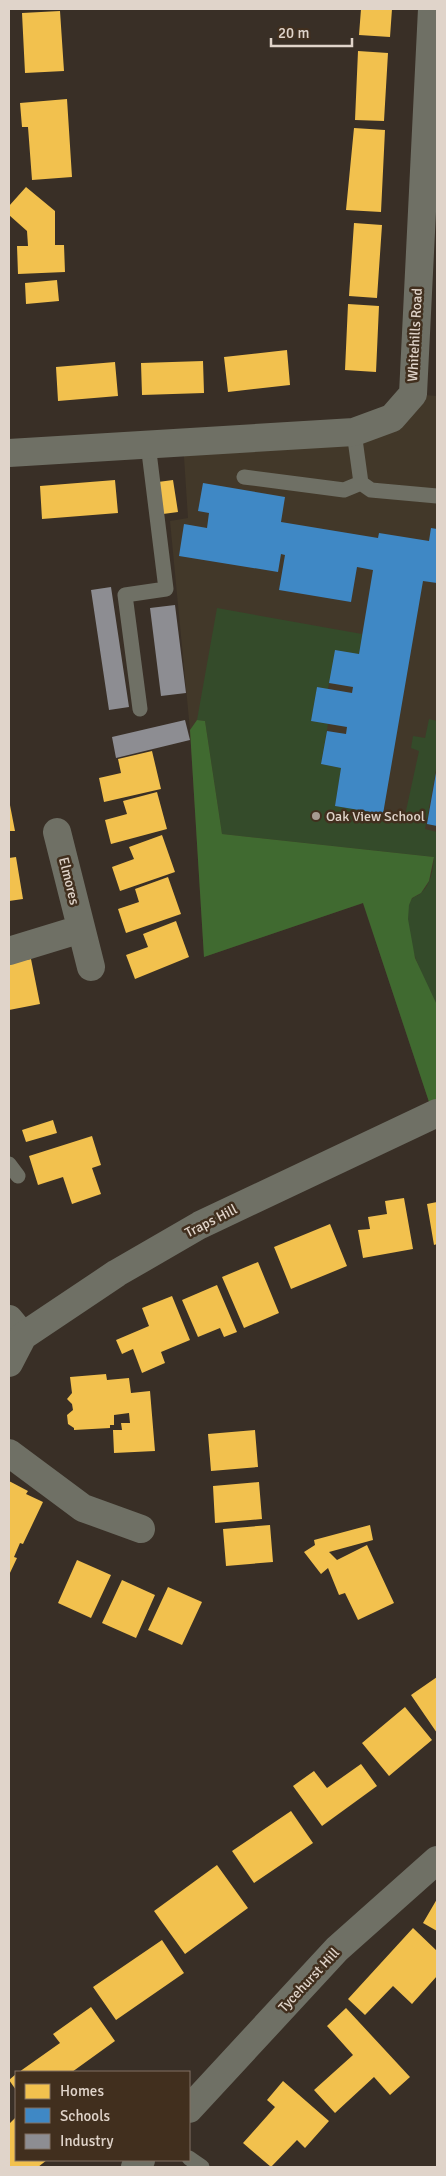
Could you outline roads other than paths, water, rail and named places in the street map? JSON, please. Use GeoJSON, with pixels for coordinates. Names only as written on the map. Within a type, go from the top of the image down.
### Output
{"type":"FeatureCollection","features":[{"type":"Feature","properties":{"kind":"street","name":"Whitehills Road"},"geometry":{"type":"LineString","coordinates":[[9,453],[354,432],[392,418],[412,394],[434,41],[432,9]]}},
{"type":"Feature","properties":{"kind":"street","name":"Elmores"},"geometry":{"type":"LineString","coordinates":[[57,832],[91,968]]}},
{"type":"Feature","properties":{"kind":"street"},"geometry":{"type":"LineString","coordinates":[[9,951],[81,929]]}},
{"type":"Feature","properties":{"kind":"street","name":"Traps Hill"},"geometry":{"type":"LineString","coordinates":[[9,1363],[16,1327],[200,1225],[437,1113]]}},
{"type":"Feature","properties":{"kind":"street"},"geometry":{"type":"LineString","coordinates":[[9,1453],[83,1508],[141,1529]]}},
{"type":"Feature","properties":{"kind":"street","name":"Tycehurst Hill"},"geometry":{"type":"LineString","coordinates":[[190,2108],[337,1949],[437,1860]]}},
{"type":"Feature","properties":{"kind":"lane"},"geometry":{"type":"LineString","coordinates":[[354,432],[361,482],[371,490],[437,496]]}},
{"type":"Feature","properties":{"kind":"lane"},"geometry":{"type":"LineString","coordinates":[[140,709],[125,595],[166,589],[148,444]]}},
{"type":"Feature","properties":{"kind":"lane"},"geometry":{"type":"LineString","coordinates":[[244,477],[344,490],[361,482]]}},
{"type":"Feature","properties":{"kind":"lane"},"geometry":{"type":"LineString","coordinates":[[190,2159],[202,2167]]}},
{"type":"Feature","properties":{"kind":"place","name":"Oak View School"},"geometry":{"type":"Point","coordinates":[316,816]}}]}
